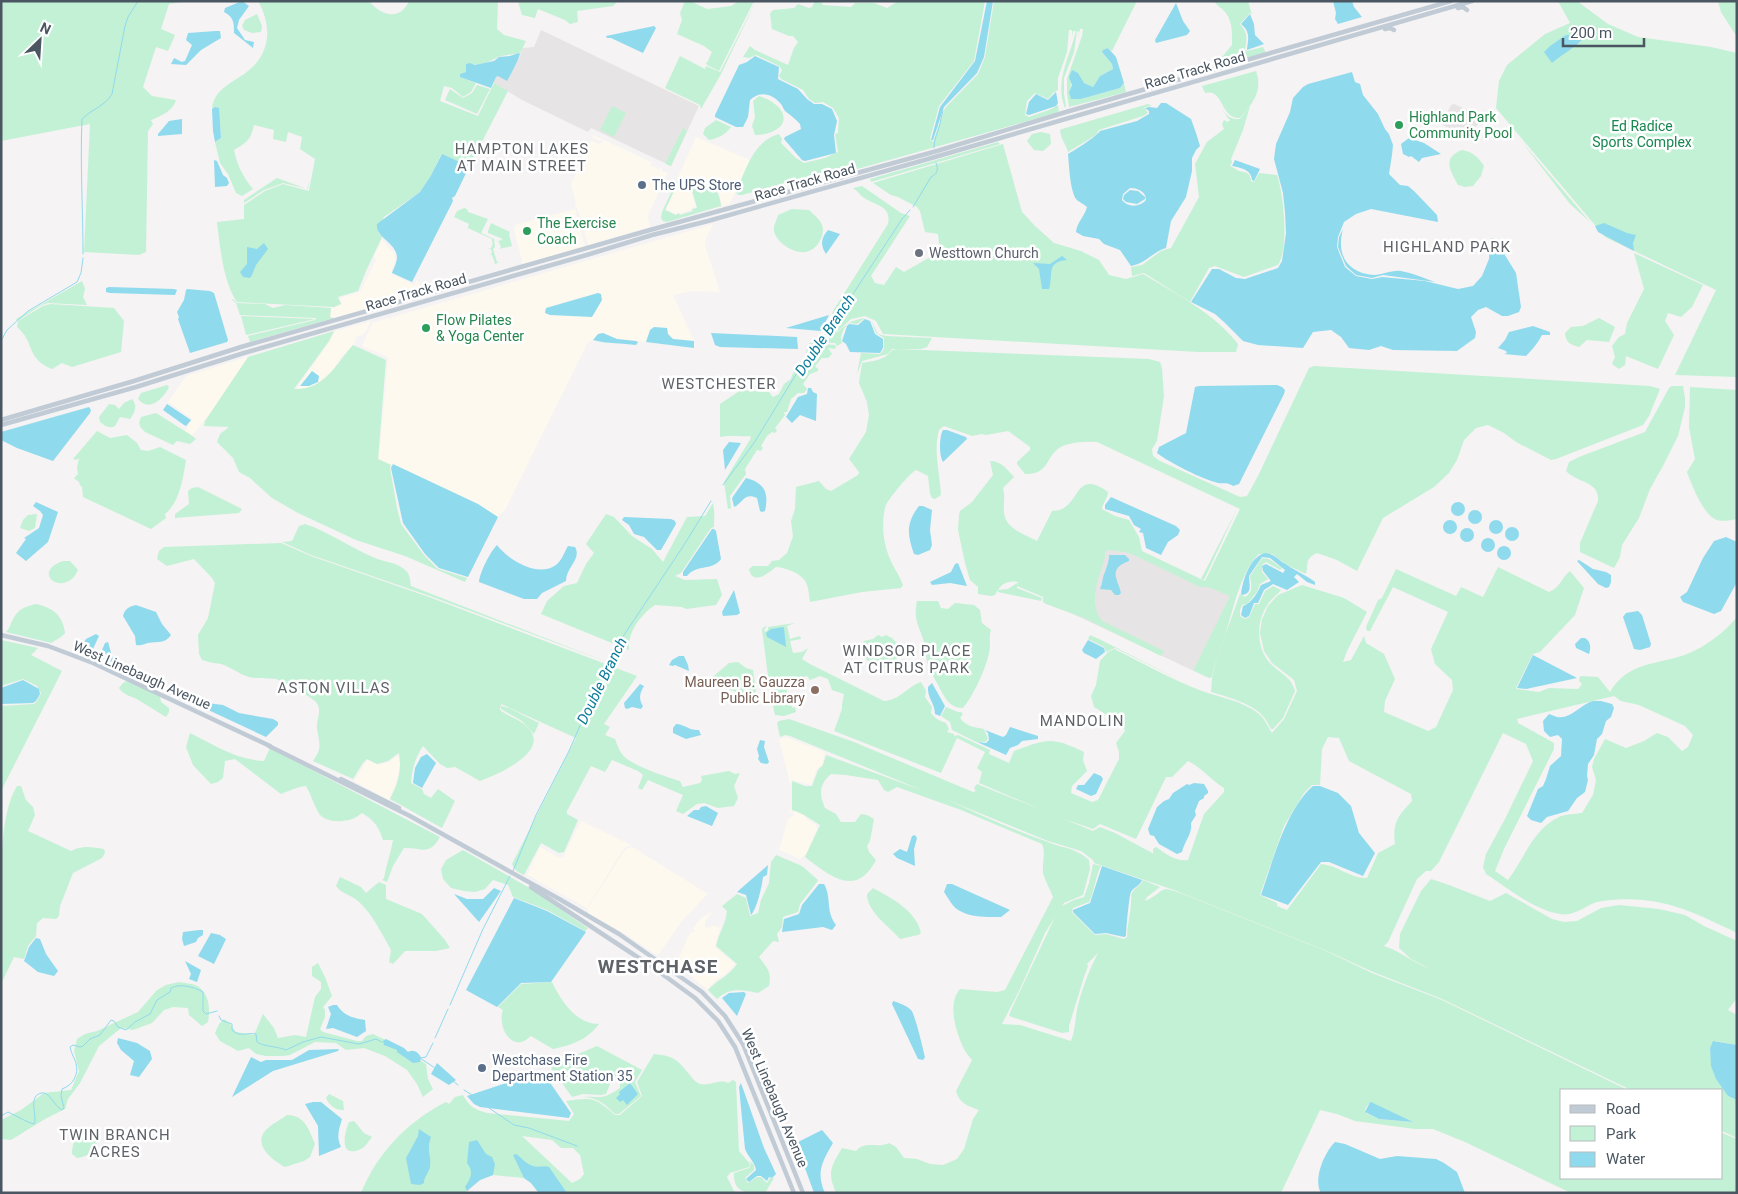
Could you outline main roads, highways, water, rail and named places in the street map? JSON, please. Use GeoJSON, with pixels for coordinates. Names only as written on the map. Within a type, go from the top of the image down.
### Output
{"type":"FeatureCollection","features":[{"type":"Feature","properties":{"kind":"main road","name":"Race Track Road"},"geometry":{"type":"LineString","coordinates":[[1,420],[134,382],[242,347],[590,254],[652,235],[928,159],[938,153],[1450,1]]}},
{"type":"Feature","properties":{"kind":"main road","name":"Race Track Road"},"geometry":{"type":"LineString","coordinates":[[958,147],[1472,1]]}},
{"type":"Feature","properties":{"kind":"main road"},"geometry":{"type":"LineString","coordinates":[[1426,14],[1436,14],[1461,7],[1467,10]]}},
{"type":"Feature","properties":{"kind":"main road"},"geometry":{"type":"LineString","coordinates":[[1352,35],[1366,34],[1389,28],[1394,30]]}},
{"type":"Feature","properties":{"kind":"main road","name":"Race Track Road"},"geometry":{"type":"LineString","coordinates":[[1,425],[725,209],[928,153],[938,153]]}},
{"type":"Feature","properties":{"kind":"main road"},"geometry":{"type":"LineString","coordinates":[[862,171],[864,177]]}},
{"type":"Feature","properties":{"kind":"main road"},"geometry":{"type":"LineString","coordinates":[[708,221],[710,217],[725,209],[734,213]]}},
{"type":"Feature","properties":{"kind":"main road"},"geometry":{"type":"LineString","coordinates":[[1,636],[52,648]]}},
{"type":"Feature","properties":{"kind":"main road","name":"West Linebaugh Avenue"},"geometry":{"type":"LineString","coordinates":[[1,636],[52,648],[101,666],[402,810],[619,934],[688,981],[713,1002],[725,1016],[745,1049],[803,1193]]}},
{"type":"Feature","properties":{"kind":"main road"},"geometry":{"type":"LineString","coordinates":[[178,698],[182,704]]}},
{"type":"Feature","properties":{"kind":"main road","name":"West Linebaugh Avenue"},"geometry":{"type":"LineString","coordinates":[[524,881],[685,990],[707,1008],[718,1021],[735,1048],[794,1193]]}},
{"type":"Feature","properties":{"kind":"main road"},"geometry":{"type":"LineString","coordinates":[[583,921],[586,915]]}},
{"type":"Feature","properties":{"kind":"water"},"geometry":{"type":"Polygon","coordinates":[[[242,1],[249,6],[239,20],[237,28],[245,40],[254,42],[253,48],[234,33],[233,21],[224,12],[225,8],[242,1]]]}},
{"type":"Feature","properties":{"kind":"water"},"geometry":{"type":"Polygon","coordinates":[[[987,1],[993,1],[984,57],[977,73],[944,107],[933,140],[931,140],[940,107],[975,61],[987,1]]]}},
{"type":"Feature","properties":{"kind":"water"},"geometry":{"type":"Polygon","coordinates":[[[1333,1],[1352,1],[1362,17],[1338,24],[1335,19],[1336,13],[1333,1]]]}},
{"type":"Feature","properties":{"kind":"water"},"geometry":{"type":"Polygon","coordinates":[[[1176,3],[1183,21],[1190,31],[1187,35],[1156,43],[1155,40],[1176,3]]]}},
{"type":"Feature","properties":{"kind":"water"},"geometry":{"type":"Polygon","coordinates":[[[1250,14],[1254,24],[1255,35],[1264,44],[1247,50],[1248,33],[1241,24],[1250,14]]]}},
{"type":"Feature","properties":{"kind":"water"},"geometry":{"type":"Polygon","coordinates":[[[654,26],[656,28],[643,53],[606,36],[654,26]]]}},
{"type":"Feature","properties":{"kind":"water"},"geometry":{"type":"Polygon","coordinates":[[[1589,30],[1577,44],[1552,63],[1544,52],[1566,35],[1575,35],[1589,30]]]}},
{"type":"Feature","properties":{"kind":"water"},"geometry":{"type":"Polygon","coordinates":[[[220,31],[221,38],[201,50],[186,65],[171,64],[174,58],[182,62],[185,61],[192,45],[186,40],[188,33],[220,31]]]}},
{"type":"Feature","properties":{"kind":"water"},"geometry":{"type":"Polygon","coordinates":[[[1108,48],[1116,57],[1124,83],[1120,88],[1081,99],[1071,99],[1069,92],[1072,85],[1069,77],[1072,70],[1078,73],[1084,83],[1093,87],[1100,76],[1113,69],[1112,64],[1102,52],[1108,48]]]}},
{"type":"Feature","properties":{"kind":"water"},"geometry":{"type":"Polygon","coordinates":[[[520,54],[519,57],[507,81],[498,76],[491,88],[460,77],[460,74],[466,72],[466,64],[475,65],[494,61],[499,57],[520,54]]]}},
{"type":"Feature","properties":{"kind":"water"},"geometry":{"type":"Polygon","coordinates":[[[755,56],[779,67],[778,79],[798,89],[814,104],[822,104],[832,109],[837,121],[834,135],[836,153],[805,161],[802,160],[784,139],[801,129],[800,124],[785,111],[778,101],[766,94],[758,95],[750,100],[748,117],[743,127],[736,127],[715,117],[739,65],[755,56]]]}},
{"type":"Feature","properties":{"kind":"water"},"geometry":{"type":"Polygon","coordinates":[[[1352,72],[1355,82],[1360,84],[1363,95],[1378,114],[1393,145],[1389,174],[1400,185],[1408,186],[1414,191],[1437,215],[1438,222],[1371,209],[1356,214],[1344,222],[1338,237],[1337,247],[1345,267],[1356,276],[1372,279],[1382,277],[1425,281],[1458,289],[1473,286],[1482,276],[1489,259],[1490,239],[1492,238],[1495,239],[1516,273],[1521,307],[1519,312],[1502,316],[1486,307],[1478,310],[1471,317],[1476,332],[1475,338],[1457,351],[1393,350],[1381,346],[1369,350],[1349,348],[1341,337],[1331,330],[1313,332],[1303,348],[1258,345],[1243,341],[1215,314],[1191,302],[1212,269],[1219,269],[1236,278],[1245,279],[1278,268],[1282,261],[1286,233],[1283,193],[1274,159],[1276,144],[1290,112],[1293,98],[1308,84],[1352,72]]]}},
{"type":"Feature","properties":{"kind":"water"},"geometry":{"type":"Polygon","coordinates":[[[1056,92],[1058,103],[1056,106],[1029,115],[1026,114],[1029,102],[1036,94],[1048,100],[1056,92]]]}},
{"type":"Feature","properties":{"kind":"water"},"geometry":{"type":"Polygon","coordinates":[[[1161,103],[1166,103],[1191,119],[1200,146],[1192,158],[1192,171],[1186,197],[1171,221],[1166,248],[1137,265],[1131,266],[1120,250],[1104,244],[1099,239],[1083,236],[1076,232],[1087,207],[1077,200],[1073,191],[1068,154],[1100,131],[1137,121],[1149,114],[1149,111],[1145,108],[1157,108],[1161,103]],[[1130,188],[1123,194],[1122,200],[1125,203],[1137,205],[1146,200],[1141,191],[1130,188]]]}},
{"type":"Feature","properties":{"kind":"water"},"geometry":{"type":"Polygon","coordinates":[[[215,107],[219,108],[221,138],[215,142],[212,109],[215,107]]]}},
{"type":"Feature","properties":{"kind":"water"},"geometry":{"type":"Polygon","coordinates":[[[182,119],[182,134],[158,136],[169,121],[182,119]]]}},
{"type":"Feature","properties":{"kind":"water"},"geometry":{"type":"Polygon","coordinates":[[[1409,138],[1424,143],[1441,154],[1422,158],[1419,162],[1411,156],[1403,154],[1401,144],[1409,138]]]}},
{"type":"Feature","properties":{"kind":"water"},"geometry":{"type":"Polygon","coordinates":[[[442,154],[464,164],[468,169],[412,282],[392,273],[397,259],[396,252],[379,233],[377,224],[420,192],[442,154]]]}},
{"type":"Feature","properties":{"kind":"water"},"geometry":{"type":"Polygon","coordinates":[[[214,160],[217,161],[223,175],[227,178],[229,183],[227,186],[215,187],[214,160]]]}},
{"type":"Feature","properties":{"kind":"water"},"geometry":{"type":"Polygon","coordinates":[[[1235,160],[1260,169],[1254,181],[1248,171],[1232,166],[1235,160]]]}},
{"type":"Feature","properties":{"kind":"water"},"geometry":{"type":"Polygon","coordinates":[[[1130,190],[1138,191],[1145,199],[1137,204],[1126,202],[1123,199],[1124,195],[1130,190]]]}},
{"type":"Feature","properties":{"kind":"water"},"geometry":{"type":"Polygon","coordinates":[[[1604,223],[1636,235],[1633,243],[1634,251],[1598,232],[1595,226],[1604,223]]]}},
{"type":"Feature","properties":{"kind":"water"},"geometry":{"type":"Polygon","coordinates":[[[1343,229],[1341,247],[1343,254],[1350,266],[1357,271],[1374,275],[1401,271],[1435,282],[1383,275],[1372,278],[1356,275],[1346,266],[1338,247],[1339,237],[1343,229]]]}},
{"type":"Feature","properties":{"kind":"water"},"geometry":{"type":"Polygon","coordinates":[[[828,230],[840,234],[826,254],[822,242],[828,230]]]}},
{"type":"Feature","properties":{"kind":"water"},"geometry":{"type":"Polygon","coordinates":[[[264,243],[268,249],[256,265],[252,275],[250,278],[243,277],[240,272],[247,264],[247,247],[257,249],[264,243]]]}},
{"type":"Feature","properties":{"kind":"water"},"geometry":{"type":"Polygon","coordinates":[[[1062,256],[1067,260],[1060,261],[1053,266],[1049,289],[1042,289],[1039,269],[1033,263],[1050,264],[1062,256]]]}},
{"type":"Feature","properties":{"kind":"water"},"geometry":{"type":"Polygon","coordinates":[[[106,288],[177,290],[175,295],[110,293],[106,292],[106,288]]]}},
{"type":"Feature","properties":{"kind":"water"},"geometry":{"type":"Polygon","coordinates":[[[187,289],[214,293],[227,342],[190,353],[177,312],[184,300],[187,289]]]}},
{"type":"Feature","properties":{"kind":"water"},"geometry":{"type":"Polygon","coordinates":[[[598,293],[601,294],[602,300],[592,317],[550,315],[545,313],[546,308],[598,293]]]}},
{"type":"Feature","properties":{"kind":"water"},"geometry":{"type":"Polygon","coordinates":[[[829,315],[821,331],[786,328],[829,315]]]}},
{"type":"Feature","properties":{"kind":"water"},"geometry":{"type":"Polygon","coordinates":[[[865,319],[870,321],[875,334],[883,339],[883,348],[880,353],[850,352],[842,341],[849,324],[858,325],[865,319]]]}},
{"type":"Feature","properties":{"kind":"water"},"geometry":{"type":"Polygon","coordinates":[[[1533,326],[1550,332],[1550,335],[1542,335],[1526,356],[1504,354],[1507,353],[1506,351],[1498,348],[1509,332],[1533,326]]]}},
{"type":"Feature","properties":{"kind":"water"},"geometry":{"type":"Polygon","coordinates":[[[654,327],[667,328],[668,334],[673,339],[694,341],[694,348],[646,342],[650,330],[654,327]]]}},
{"type":"Feature","properties":{"kind":"water"},"geometry":{"type":"Polygon","coordinates":[[[603,333],[617,339],[638,342],[636,345],[593,340],[598,334],[603,333]]]}},
{"type":"Feature","properties":{"kind":"water"},"geometry":{"type":"Polygon","coordinates":[[[711,333],[797,337],[798,349],[720,347],[715,345],[711,333]]]}},
{"type":"Feature","properties":{"kind":"water"},"geometry":{"type":"Polygon","coordinates":[[[312,371],[319,376],[318,382],[309,386],[300,386],[312,371]]]}},
{"type":"Feature","properties":{"kind":"water"},"geometry":{"type":"Polygon","coordinates":[[[1277,385],[1285,390],[1284,394],[1239,484],[1233,486],[1211,481],[1178,466],[1157,453],[1159,447],[1186,433],[1195,387],[1277,385]]]}},
{"type":"Feature","properties":{"kind":"water"},"geometry":{"type":"Polygon","coordinates":[[[808,388],[811,388],[817,394],[816,421],[800,415],[792,423],[786,417],[798,397],[807,394],[808,388]]]}},
{"type":"Feature","properties":{"kind":"water"},"geometry":{"type":"Polygon","coordinates":[[[167,404],[191,420],[186,426],[163,410],[167,404]]]}},
{"type":"Feature","properties":{"kind":"water"},"geometry":{"type":"Polygon","coordinates":[[[89,407],[90,413],[53,461],[1,440],[1,432],[89,407]]]}},
{"type":"Feature","properties":{"kind":"water"},"geometry":{"type":"Polygon","coordinates":[[[943,430],[966,437],[967,439],[943,462],[940,446],[943,430]]]}},
{"type":"Feature","properties":{"kind":"water"},"geometry":{"type":"Polygon","coordinates":[[[729,442],[741,443],[725,470],[723,450],[729,442]]]}},
{"type":"Feature","properties":{"kind":"water"},"geometry":{"type":"Polygon","coordinates":[[[393,464],[478,504],[498,517],[468,577],[439,568],[425,554],[403,523],[391,468],[393,464]]]}},
{"type":"Feature","properties":{"kind":"water"},"geometry":{"type":"Polygon","coordinates":[[[746,478],[758,483],[764,490],[766,494],[765,511],[760,511],[757,498],[753,496],[746,497],[734,507],[732,498],[746,478]]]}},
{"type":"Feature","properties":{"kind":"water"},"geometry":{"type":"Polygon","coordinates":[[[1111,497],[1176,526],[1180,530],[1178,535],[1168,542],[1161,555],[1146,548],[1143,533],[1139,532],[1141,529],[1134,525],[1129,516],[1105,509],[1105,505],[1111,497]]]}},
{"type":"Feature","properties":{"kind":"water"},"geometry":{"type":"Polygon","coordinates":[[[36,502],[58,512],[48,542],[26,561],[16,553],[26,539],[24,538],[39,528],[43,515],[33,506],[36,502]]]}},
{"type":"Feature","properties":{"kind":"water"},"geometry":{"type":"Polygon","coordinates":[[[1455,502],[1461,502],[1465,509],[1461,516],[1455,516],[1451,512],[1451,506],[1455,502]]]}},
{"type":"Feature","properties":{"kind":"water"},"geometry":{"type":"Polygon","coordinates":[[[919,506],[932,510],[930,530],[932,545],[930,550],[918,555],[914,554],[909,529],[912,518],[919,506]]]}},
{"type":"Feature","properties":{"kind":"water"},"geometry":{"type":"Polygon","coordinates":[[[1472,510],[1478,510],[1482,517],[1478,524],[1472,524],[1468,520],[1468,514],[1472,510]]]}},
{"type":"Feature","properties":{"kind":"water"},"geometry":{"type":"Polygon","coordinates":[[[624,517],[671,519],[676,524],[661,550],[657,550],[644,537],[634,534],[629,525],[622,520],[624,517]]]}},
{"type":"Feature","properties":{"kind":"water"},"geometry":{"type":"Polygon","coordinates":[[[1447,520],[1453,520],[1457,527],[1453,534],[1447,534],[1443,530],[1443,524],[1447,520]]]}},
{"type":"Feature","properties":{"kind":"water"},"geometry":{"type":"Polygon","coordinates":[[[1493,520],[1499,520],[1503,527],[1499,534],[1493,534],[1489,530],[1489,524],[1493,520]]]}},
{"type":"Feature","properties":{"kind":"water"},"geometry":{"type":"Polygon","coordinates":[[[1509,527],[1515,527],[1519,534],[1515,541],[1509,541],[1505,537],[1505,531],[1509,527]]]}},
{"type":"Feature","properties":{"kind":"water"},"geometry":{"type":"Polygon","coordinates":[[[1464,528],[1470,528],[1474,535],[1470,542],[1464,542],[1460,538],[1460,532],[1464,528]]]}},
{"type":"Feature","properties":{"kind":"water"},"geometry":{"type":"Polygon","coordinates":[[[712,529],[716,531],[721,559],[713,565],[683,576],[683,572],[712,529]]]}},
{"type":"Feature","properties":{"kind":"water"},"geometry":{"type":"Polygon","coordinates":[[[1726,537],[1737,542],[1737,582],[1721,611],[1714,614],[1683,602],[1680,597],[1687,592],[1703,558],[1714,541],[1726,537]]]}},
{"type":"Feature","properties":{"kind":"water"},"geometry":{"type":"Polygon","coordinates":[[[1485,538],[1491,538],[1495,545],[1491,552],[1485,552],[1481,548],[1481,542],[1485,538]]]}},
{"type":"Feature","properties":{"kind":"water"},"geometry":{"type":"Polygon","coordinates":[[[497,545],[508,556],[524,566],[532,568],[549,568],[556,565],[568,546],[575,547],[577,555],[568,571],[566,581],[542,593],[537,599],[524,599],[479,582],[486,562],[497,545]]]}},
{"type":"Feature","properties":{"kind":"water"},"geometry":{"type":"Polygon","coordinates":[[[1501,546],[1507,546],[1511,553],[1507,560],[1501,560],[1497,556],[1497,550],[1501,546]]]}},
{"type":"Feature","properties":{"kind":"water"},"geometry":{"type":"Polygon","coordinates":[[[1265,553],[1274,556],[1308,577],[1315,582],[1315,585],[1307,582],[1297,574],[1294,577],[1299,582],[1287,590],[1273,584],[1264,590],[1258,603],[1254,603],[1249,616],[1245,618],[1241,615],[1243,606],[1251,600],[1261,585],[1271,581],[1263,571],[1262,566],[1266,564],[1283,573],[1285,570],[1270,558],[1262,557],[1249,576],[1250,585],[1248,593],[1242,595],[1243,582],[1248,569],[1255,559],[1265,553]]]}},
{"type":"Feature","properties":{"kind":"water"},"geometry":{"type":"Polygon","coordinates":[[[1109,555],[1125,555],[1129,559],[1129,561],[1122,564],[1116,570],[1116,578],[1121,593],[1119,595],[1115,595],[1111,590],[1100,589],[1109,555]]]}},
{"type":"Feature","properties":{"kind":"water"},"geometry":{"type":"Polygon","coordinates":[[[1579,560],[1593,569],[1611,575],[1609,587],[1606,588],[1598,584],[1577,561],[1579,560]]]}},
{"type":"Feature","properties":{"kind":"water"},"geometry":{"type":"Polygon","coordinates":[[[958,563],[967,586],[950,583],[932,585],[930,582],[951,572],[955,564],[958,563]]]}},
{"type":"Feature","properties":{"kind":"water"},"geometry":{"type":"Polygon","coordinates":[[[734,590],[740,613],[723,616],[722,612],[734,590]]]}},
{"type":"Feature","properties":{"kind":"water"},"geometry":{"type":"Polygon","coordinates":[[[136,605],[156,612],[162,624],[171,635],[169,638],[161,642],[136,645],[135,636],[123,616],[127,609],[136,605]]]}},
{"type":"Feature","properties":{"kind":"water"},"geometry":{"type":"Polygon","coordinates":[[[1638,611],[1642,615],[1651,644],[1650,647],[1640,650],[1634,649],[1623,617],[1626,613],[1638,611]]]}},
{"type":"Feature","properties":{"kind":"water"},"geometry":{"type":"Polygon","coordinates":[[[783,627],[786,647],[767,637],[766,633],[771,629],[783,627]]]}},
{"type":"Feature","properties":{"kind":"water"},"geometry":{"type":"Polygon","coordinates":[[[96,634],[99,636],[92,651],[81,647],[86,639],[96,634]]]}},
{"type":"Feature","properties":{"kind":"water"},"geometry":{"type":"Polygon","coordinates":[[[1581,638],[1585,638],[1589,643],[1589,654],[1576,648],[1575,644],[1581,638]]]}},
{"type":"Feature","properties":{"kind":"water"},"geometry":{"type":"Polygon","coordinates":[[[1088,640],[1104,648],[1105,652],[1096,659],[1084,653],[1082,650],[1088,640]]]}},
{"type":"Feature","properties":{"kind":"water"},"geometry":{"type":"Polygon","coordinates":[[[108,642],[114,663],[99,657],[105,643],[108,642]]]}},
{"type":"Feature","properties":{"kind":"water"},"geometry":{"type":"Polygon","coordinates":[[[1533,655],[1577,678],[1526,689],[1517,688],[1533,655]]]}},
{"type":"Feature","properties":{"kind":"water"},"geometry":{"type":"Polygon","coordinates":[[[679,656],[684,656],[689,671],[675,665],[669,665],[672,660],[679,656]]]}},
{"type":"Feature","properties":{"kind":"water"},"geometry":{"type":"Polygon","coordinates":[[[23,680],[39,689],[40,694],[36,701],[33,703],[1,704],[1,688],[23,680]]]}},
{"type":"Feature","properties":{"kind":"water"},"geometry":{"type":"Polygon","coordinates":[[[932,683],[945,706],[940,716],[935,714],[929,694],[928,687],[932,683]]]}},
{"type":"Feature","properties":{"kind":"water"},"geometry":{"type":"Polygon","coordinates":[[[640,684],[644,686],[640,696],[643,706],[641,709],[625,708],[624,703],[640,684]]]}},
{"type":"Feature","properties":{"kind":"water"},"geometry":{"type":"Polygon","coordinates":[[[193,697],[207,703],[223,705],[239,713],[273,719],[278,722],[278,725],[266,737],[189,701],[189,698],[193,697]]]}},
{"type":"Feature","properties":{"kind":"water"},"geometry":{"type":"Polygon","coordinates":[[[1593,701],[1612,704],[1614,708],[1611,717],[1606,721],[1602,734],[1597,739],[1594,755],[1588,764],[1588,780],[1585,792],[1577,798],[1568,811],[1547,817],[1541,823],[1531,820],[1527,816],[1538,789],[1543,786],[1550,766],[1561,756],[1562,739],[1558,735],[1550,737],[1544,731],[1543,721],[1549,714],[1557,717],[1566,716],[1593,701]]]}},
{"type":"Feature","properties":{"kind":"water"},"geometry":{"type":"Polygon","coordinates":[[[676,724],[699,730],[701,735],[686,739],[673,733],[673,728],[676,724]]]}},
{"type":"Feature","properties":{"kind":"water"},"geometry":{"type":"Polygon","coordinates":[[[1010,727],[1038,736],[1038,739],[1022,741],[1010,748],[1006,755],[977,742],[986,743],[989,740],[988,733],[985,730],[1003,737],[1010,727]]]}},
{"type":"Feature","properties":{"kind":"water"},"geometry":{"type":"Polygon","coordinates":[[[760,740],[765,741],[764,747],[769,762],[767,764],[761,763],[758,759],[757,749],[760,740]]]}},
{"type":"Feature","properties":{"kind":"water"},"geometry":{"type":"Polygon","coordinates":[[[427,754],[436,763],[422,788],[413,783],[415,768],[421,757],[427,754]]]}},
{"type":"Feature","properties":{"kind":"water"},"geometry":{"type":"Polygon","coordinates":[[[1094,773],[1103,779],[1096,794],[1091,796],[1076,789],[1078,785],[1084,785],[1094,773]]]}},
{"type":"Feature","properties":{"kind":"water"},"geometry":{"type":"Polygon","coordinates":[[[1187,784],[1204,784],[1208,793],[1199,801],[1195,811],[1196,815],[1191,823],[1190,834],[1182,852],[1177,854],[1159,844],[1154,836],[1150,835],[1148,829],[1157,807],[1169,799],[1173,793],[1187,784]]]}},
{"type":"Feature","properties":{"kind":"water"},"geometry":{"type":"Polygon","coordinates":[[[1313,786],[1320,786],[1338,793],[1351,806],[1359,833],[1375,853],[1363,876],[1329,862],[1321,862],[1288,905],[1261,895],[1281,836],[1295,808],[1313,786]]]}},
{"type":"Feature","properties":{"kind":"water"},"geometry":{"type":"Polygon","coordinates":[[[706,806],[718,813],[712,826],[687,816],[694,810],[699,810],[701,807],[706,806]]]}},
{"type":"Feature","properties":{"kind":"water"},"geometry":{"type":"Polygon","coordinates":[[[915,835],[917,838],[914,849],[915,866],[897,858],[893,854],[900,849],[907,852],[912,836],[915,835]]]}},
{"type":"Feature","properties":{"kind":"water"},"geometry":{"type":"Polygon","coordinates":[[[768,865],[767,875],[763,877],[757,903],[751,915],[746,895],[737,892],[768,865]]]}},
{"type":"Feature","properties":{"kind":"water"},"geometry":{"type":"Polygon","coordinates":[[[1102,866],[1142,880],[1131,892],[1126,936],[1124,937],[1106,933],[1095,934],[1073,912],[1073,910],[1090,903],[1102,866]]]}},
{"type":"Feature","properties":{"kind":"water"},"geometry":{"type":"Polygon","coordinates":[[[819,884],[824,884],[828,894],[829,909],[836,925],[832,930],[823,927],[782,932],[784,919],[799,914],[802,905],[819,884]]]}},
{"type":"Feature","properties":{"kind":"water"},"geometry":{"type":"Polygon","coordinates":[[[947,884],[952,884],[1010,910],[1001,917],[981,917],[965,913],[955,908],[944,892],[947,884]]]}},
{"type":"Feature","properties":{"kind":"water"},"geometry":{"type":"Polygon","coordinates":[[[494,888],[501,891],[479,922],[454,894],[467,899],[483,899],[494,888]]]}},
{"type":"Feature","properties":{"kind":"water"},"geometry":{"type":"Polygon","coordinates":[[[514,898],[547,911],[586,932],[551,982],[521,983],[497,1007],[466,990],[514,898]]]}},
{"type":"Feature","properties":{"kind":"water"},"geometry":{"type":"Polygon","coordinates":[[[203,930],[203,935],[196,942],[184,946],[183,932],[203,930]]]}},
{"type":"Feature","properties":{"kind":"water"},"geometry":{"type":"Polygon","coordinates":[[[211,933],[226,939],[214,964],[198,956],[211,933]]]}},
{"type":"Feature","properties":{"kind":"water"},"geometry":{"type":"Polygon","coordinates":[[[36,938],[40,939],[46,954],[58,971],[54,976],[38,972],[24,961],[29,947],[36,938]]]}},
{"type":"Feature","properties":{"kind":"water"},"geometry":{"type":"Polygon","coordinates":[[[185,961],[201,970],[197,982],[189,979],[191,974],[185,961]]]}},
{"type":"Feature","properties":{"kind":"water"},"geometry":{"type":"Polygon","coordinates":[[[744,992],[746,994],[737,1016],[722,998],[729,993],[744,992]]]}},
{"type":"Feature","properties":{"kind":"water"},"geometry":{"type":"Polygon","coordinates":[[[893,1001],[907,1007],[913,1013],[925,1057],[923,1060],[918,1059],[892,1004],[893,1001]]]}},
{"type":"Feature","properties":{"kind":"water"},"geometry":{"type":"Polygon","coordinates":[[[337,1005],[349,1016],[365,1020],[366,1031],[357,1037],[333,1028],[326,1029],[331,1014],[328,1007],[337,1005]]]}},
{"type":"Feature","properties":{"kind":"water"},"geometry":{"type":"Polygon","coordinates":[[[118,1038],[137,1043],[150,1051],[152,1059],[139,1077],[130,1075],[134,1061],[121,1050],[117,1043],[118,1038]]]}},
{"type":"Feature","properties":{"kind":"water"},"geometry":{"type":"Polygon","coordinates":[[[386,1039],[408,1052],[414,1051],[417,1053],[421,1058],[420,1062],[413,1063],[397,1052],[397,1050],[384,1045],[383,1041],[386,1039]]]}},
{"type":"Feature","properties":{"kind":"water"},"geometry":{"type":"Polygon","coordinates":[[[1713,1041],[1737,1045],[1737,1100],[1728,1096],[1716,1079],[1711,1066],[1710,1048],[1713,1041]]]}},
{"type":"Feature","properties":{"kind":"water"},"geometry":{"type":"Polygon","coordinates":[[[339,1049],[338,1051],[273,1071],[232,1097],[251,1057],[261,1062],[266,1060],[292,1060],[309,1050],[339,1049]]]}},
{"type":"Feature","properties":{"kind":"water"},"geometry":{"type":"Polygon","coordinates":[[[437,1063],[456,1080],[449,1085],[431,1074],[437,1063]]]}},
{"type":"Feature","properties":{"kind":"water"},"geometry":{"type":"Polygon","coordinates":[[[542,1071],[571,1113],[569,1118],[480,1107],[474,1104],[467,1096],[542,1071]]]}},
{"type":"Feature","properties":{"kind":"water"},"geometry":{"type":"Polygon","coordinates":[[[630,1083],[638,1094],[627,1105],[623,1100],[620,1102],[616,1098],[620,1094],[619,1092],[630,1083]]]}},
{"type":"Feature","properties":{"kind":"water"},"geometry":{"type":"Polygon","coordinates":[[[741,1083],[764,1148],[776,1174],[772,1178],[769,1177],[767,1181],[761,1176],[757,1176],[749,1182],[746,1179],[756,1170],[745,1149],[739,1087],[741,1083]]]}},
{"type":"Feature","properties":{"kind":"water"},"geometry":{"type":"Polygon","coordinates":[[[321,1102],[342,1119],[338,1136],[341,1147],[319,1156],[318,1126],[305,1104],[321,1102]]]}},
{"type":"Feature","properties":{"kind":"water"},"geometry":{"type":"Polygon","coordinates":[[[1370,1102],[1413,1122],[1379,1119],[1365,1112],[1370,1102]]]}},
{"type":"Feature","properties":{"kind":"water"},"geometry":{"type":"Polygon","coordinates":[[[419,1129],[431,1137],[429,1146],[430,1167],[424,1183],[420,1185],[411,1184],[406,1158],[418,1136],[419,1129]]]}},
{"type":"Feature","properties":{"kind":"water"},"geometry":{"type":"Polygon","coordinates":[[[822,1130],[833,1143],[826,1156],[821,1173],[822,1186],[825,1193],[814,1193],[796,1143],[822,1130]]]}},
{"type":"Feature","properties":{"kind":"water"},"geometry":{"type":"Polygon","coordinates":[[[477,1140],[486,1154],[492,1157],[495,1164],[493,1175],[480,1180],[467,1191],[465,1187],[471,1172],[467,1163],[469,1142],[477,1140]]]}},
{"type":"Feature","properties":{"kind":"water"},"geometry":{"type":"Polygon","coordinates":[[[1335,1142],[1345,1144],[1380,1159],[1397,1156],[1436,1159],[1457,1172],[1465,1193],[1321,1193],[1318,1181],[1321,1166],[1335,1142]]]}},
{"type":"Feature","properties":{"kind":"water"},"geometry":{"type":"Polygon","coordinates":[[[516,1154],[535,1167],[549,1167],[567,1193],[538,1192],[524,1178],[513,1155],[516,1154]]]}},
{"type":"Feature","properties":{"kind":"waterway"},"geometry":{"type":"LineString","coordinates":[[83,254],[82,119],[106,102],[112,94],[125,26],[138,1]]}},
{"type":"Feature","properties":{"kind":"waterway","name":"Double Branch"},"geometry":{"type":"LineString","coordinates":[[934,148],[943,111]]}},
{"type":"Feature","properties":{"kind":"waterway","name":"Double Branch"},"geometry":{"type":"LineString","coordinates":[[913,207],[931,177],[937,172],[936,163]]}},
{"type":"Feature","properties":{"kind":"waterway","name":"Double Branch"},"geometry":{"type":"LineString","coordinates":[[723,485],[754,443],[795,376],[838,317],[902,219],[910,210]]}},
{"type":"Feature","properties":{"kind":"waterway"},"geometry":{"type":"LineString","coordinates":[[1,341],[7,330],[28,311],[77,282],[81,273],[83,258]]}},
{"type":"Feature","properties":{"kind":"waterway","name":"Double Branch"},"geometry":{"type":"LineString","coordinates":[[513,871],[536,815],[569,751],[596,689],[620,641],[711,501]]}},
{"type":"Feature","properties":{"kind":"waterway","name":"Double Branch"},"geometry":{"type":"LineString","coordinates":[[450,1005],[483,929],[510,876]]}},
{"type":"Feature","properties":{"kind":"waterway","name":"Double Branch"},"geometry":{"type":"LineString","coordinates":[[1,1116],[8,1112],[34,1124],[35,1098],[42,1093],[47,1094],[62,1110],[64,1108],[61,1096],[62,1089],[72,1082],[77,1072],[70,1047],[73,1045],[83,1046],[90,1039],[100,1035],[111,1020],[118,1027],[126,1030],[135,1022],[150,1014],[157,1000],[170,992],[171,988],[183,986],[199,990],[203,992],[203,1011],[206,1014],[217,1011]]}},
{"type":"Feature","properties":{"kind":"waterway","name":"Double Branch"},"geometry":{"type":"LineString","coordinates":[[435,1038],[448,1009]]}},
{"type":"Feature","properties":{"kind":"waterway","name":"Double Branch"},"geometry":{"type":"LineString","coordinates":[[219,1016],[221,1020],[232,1024],[232,1030],[235,1032],[240,1034],[256,1034],[257,1042],[260,1044],[286,1050],[303,1042],[321,1037],[359,1044],[376,1039],[382,1042]]}},
{"type":"Feature","properties":{"kind":"waterway","name":"Double Branch"},"geometry":{"type":"LineString","coordinates":[[420,1058],[426,1057],[433,1043]]}},
{"type":"Feature","properties":{"kind":"waterway","name":"Double Branch"},"geometry":{"type":"LineString","coordinates":[[420,1058],[435,1068]]}},
{"type":"Feature","properties":{"kind":"waterway","name":"Double Branch"},"geometry":{"type":"LineString","coordinates":[[453,1081],[458,1085]]}},
{"type":"Feature","properties":{"kind":"waterway"},"geometry":{"type":"LineString","coordinates":[[464,1090],[472,1095]]}},
{"type":"Feature","properties":{"kind":"waterway"},"geometry":{"type":"LineString","coordinates":[[489,1108],[514,1125],[529,1128],[577,1146]]}},
{"type":"Feature","properties":{"kind":"place","name":"Highland Park Community Pool"},"geometry":{"type":"Point","coordinates":[1399,125]}},
{"type":"Feature","properties":{"kind":"place","name":"The UPS Store"},"geometry":{"type":"Point","coordinates":[642,185]}},
{"type":"Feature","properties":{"kind":"place","name":"The Exercise Coach"},"geometry":{"type":"Point","coordinates":[527,231]}},
{"type":"Feature","properties":{"kind":"place","name":"Westtown Church"},"geometry":{"type":"Point","coordinates":[919,253]}},
{"type":"Feature","properties":{"kind":"place","name":"Flow Pilates & Yoga Center"},"geometry":{"type":"Point","coordinates":[426,328]}},
{"type":"Feature","properties":{"kind":"place","name":"Maureen B. Gauzza Public Library"},"geometry":{"type":"Point","coordinates":[815,690]}},
{"type":"Feature","properties":{"kind":"place","name":"Westchase Fire Department Station 35"},"geometry":{"type":"Point","coordinates":[482,1068]}},
{"type":"Feature","properties":{"kind":"district","name":"HAMPTON LAKES AT MAIN STREET"},"geometry":{"type":"Point","coordinates":[522,158]}},
{"type":"Feature","properties":{"kind":"district","name":"HIGHLAND PARK"},"geometry":{"type":"Point","coordinates":[1447,247]}},
{"type":"Feature","properties":{"kind":"district","name":"WESTCHESTER"},"geometry":{"type":"Point","coordinates":[719,384]}},
{"type":"Feature","properties":{"kind":"district","name":"WINDSOR PLACE AT CITRUS PARK"},"geometry":{"type":"Point","coordinates":[907,660]}},
{"type":"Feature","properties":{"kind":"district","name":"ASTON VILLAS"},"geometry":{"type":"Point","coordinates":[334,688]}},
{"type":"Feature","properties":{"kind":"district","name":"MANDOLIN"},"geometry":{"type":"Point","coordinates":[1082,721]}},
{"type":"Feature","properties":{"kind":"district","name":"WESTCHASE"},"geometry":{"type":"Point","coordinates":[658,966]}},
{"type":"Feature","properties":{"kind":"district","name":"TWIN BRANCH ACRES"},"geometry":{"type":"Point","coordinates":[115,1144]}},
{"type":"Feature","properties":{"kind":"park label","name":"Ed Radice Sports Complex"},"geometry":{"type":"Point","coordinates":[1642,134]}}]}
